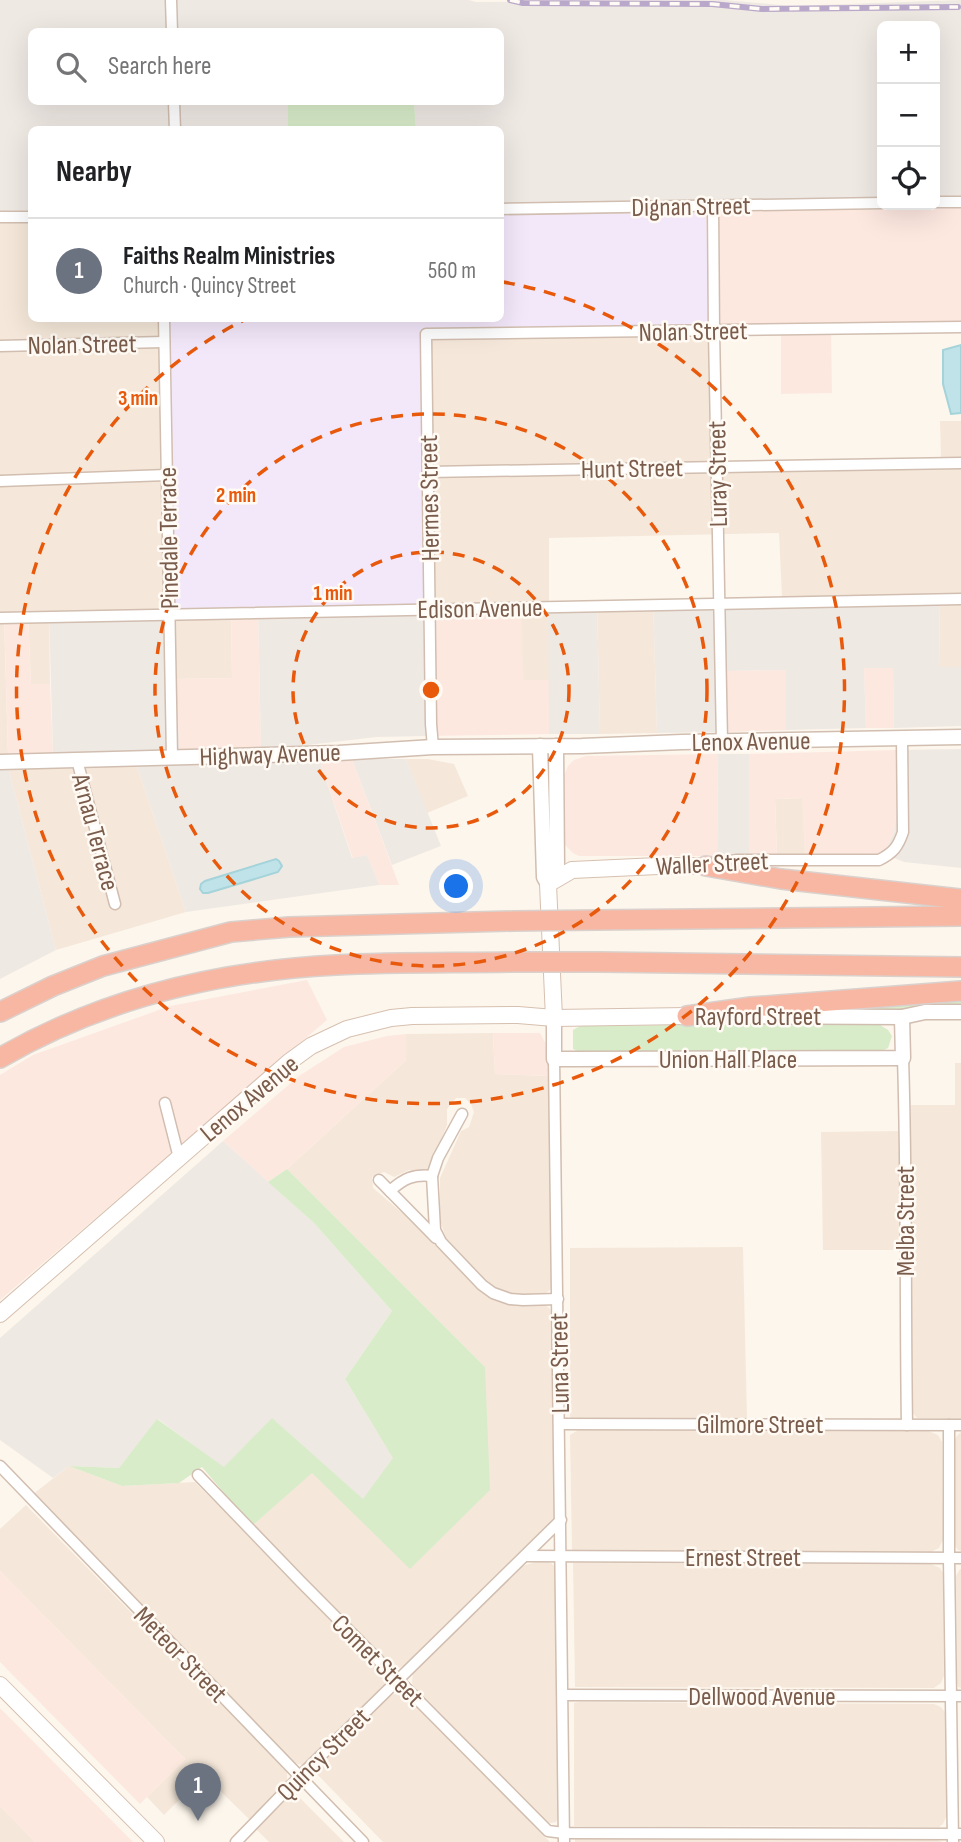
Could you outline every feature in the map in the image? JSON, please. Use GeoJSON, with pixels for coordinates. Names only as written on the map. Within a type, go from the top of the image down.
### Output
{"type":"FeatureCollection","features":[{"type":"Feature","properties":{"kind":"highway"},"geometry":{"type":"LineString","coordinates":[[706,866],[781,879],[961,899]]}},
{"type":"Feature","properties":{"kind":"highway"},"geometry":{"type":"LineString","coordinates":[[0,1012],[53,986],[103,966],[231,932],[289,927],[514,921],[961,916]]}},
{"type":"Feature","properties":{"kind":"highway"},"geometry":{"type":"LineString","coordinates":[[0,1058],[89,1015],[156,992],[218,978],[269,971],[336,965],[512,962],[961,967]]}},
{"type":"Feature","properties":{"kind":"highway"},"geometry":{"type":"LineString","coordinates":[[687,1016],[751,1007],[961,991]]}},
{"type":"Feature","properties":{"kind":"main road","name":"Waller Street"},"geometry":{"type":"LineString","coordinates":[[548,884],[572,870],[706,866]]}},
{"type":"Feature","properties":{"kind":"main road","name":"Luna Street"},"geometry":{"type":"LineString","coordinates":[[548,884],[554,1017]]}},
{"type":"Feature","properties":{"kind":"main road","name":"Lenox Avenue"},"geometry":{"type":"LineString","coordinates":[[0,1314],[289,1062],[311,1046],[367,1023],[412,1016],[554,1017]]}},
{"type":"Feature","properties":{"kind":"main road","name":"Rayford Street"},"geometry":{"type":"LineString","coordinates":[[554,1017],[687,1016]]}},
{"type":"Feature","properties":{"kind":"main road"},"geometry":{"type":"LineString","coordinates":[[1,1688],[156,1842]]}},
{"type":"Feature","properties":{"kind":"street"},"geometry":{"type":"LineString","coordinates":[[171,0],[172,28]]}},
{"type":"Feature","properties":{"kind":"street"},"geometry":{"type":"LineString","coordinates":[[174,105],[175,126]]}},
{"type":"Feature","properties":{"kind":"street"},"geometry":{"type":"LineString","coordinates":[[940,202],[961,202]]}},
{"type":"Feature","properties":{"kind":"street","name":"Dignan Street"},"geometry":{"type":"LineString","coordinates":[[504,209],[877,203]]}},
{"type":"Feature","properties":{"kind":"street","name":"Luray Street"},"geometry":{"type":"LineString","coordinates":[[713,206],[722,742]]}},
{"type":"Feature","properties":{"kind":"street"},"geometry":{"type":"LineString","coordinates":[[0,217],[28,216]]}},
{"type":"Feature","properties":{"kind":"street","name":"Pinedale Terrace"},"geometry":{"type":"LineString","coordinates":[[164,322],[172,757]]}},
{"type":"Feature","properties":{"kind":"street","name":"Nolan Street"},"geometry":{"type":"LineString","coordinates":[[426,334],[961,327]]}},
{"type":"Feature","properties":{"kind":"street","name":"Hermes Street"},"geometry":{"type":"LineString","coordinates":[[426,334],[433,747]]}},
{"type":"Feature","properties":{"kind":"street","name":"Nolan Street"},"geometry":{"type":"LineString","coordinates":[[0,346],[164,342]]}},
{"type":"Feature","properties":{"kind":"street","name":"Hunt Street"},"geometry":{"type":"LineString","coordinates":[[428,472],[961,464]]}},
{"type":"Feature","properties":{"kind":"street"},"geometry":{"type":"LineString","coordinates":[[0,481],[167,475]]}},
{"type":"Feature","properties":{"kind":"street","name":"Edison Avenue"},"geometry":{"type":"LineString","coordinates":[[0,618],[961,599]]}},
{"type":"Feature","properties":{"kind":"street","name":"Lenox Avenue"},"geometry":{"type":"LineString","coordinates":[[540,746],[961,737]]}},
{"type":"Feature","properties":{"kind":"street","name":"Waller Street"},"geometry":{"type":"LineString","coordinates":[[706,866],[736,860],[879,860],[892,854],[903,832],[902,738]]}},
{"type":"Feature","properties":{"kind":"street","name":"Highway Avenue"},"geometry":{"type":"LineString","coordinates":[[0,762],[339,753],[433,747],[540,746]]}},
{"type":"Feature","properties":{"kind":"street","name":"Luna Street"},"geometry":{"type":"LineString","coordinates":[[540,746],[544,877],[548,884],[557,868],[556,746]]}},
{"type":"Feature","properties":{"kind":"street","name":"Arnau Terrace"},"geometry":{"type":"LineString","coordinates":[[77,761],[115,904]]}},
{"type":"Feature","properties":{"kind":"street","name":"Rayford Street"},"geometry":{"type":"LineString","coordinates":[[687,1016],[902,1017],[925,1012],[961,1012]]}},
{"type":"Feature","properties":{"kind":"street","name":"Luna Street"},"geometry":{"type":"LineString","coordinates":[[554,1017],[564,1838]]}},
{"type":"Feature","properties":{"kind":"street","name":"Melba Street"},"geometry":{"type":"LineString","coordinates":[[902,1017],[906,1144],[907,1425]]}},
{"type":"Feature","properties":{"kind":"street","name":"Union Hall Place"},"geometry":{"type":"LineString","coordinates":[[554,1059],[903,1058]]}},
{"type":"Feature","properties":{"kind":"street"},"geometry":{"type":"LineString","coordinates":[[165,1103],[179,1158]]}},
{"type":"Feature","properties":{"kind":"street"},"geometry":{"type":"LineString","coordinates":[[441,1242],[435,1230],[432,1176],[438,1158],[462,1114]]}},
{"type":"Feature","properties":{"kind":"street"},"geometry":{"type":"LineString","coordinates":[[390,1191],[407,1178],[432,1176]]}},
{"type":"Feature","properties":{"kind":"street"},"geometry":{"type":"LineString","coordinates":[[379,1180],[493,1293],[510,1299],[558,1299]]}},
{"type":"Feature","properties":{"kind":"street","name":"Gilmore Street"},"geometry":{"type":"LineString","coordinates":[[560,1424],[955,1425]]}},
{"type":"Feature","properties":{"kind":"street"},"geometry":{"type":"LineString","coordinates":[[564,1838],[956,1837],[955,1425]]}},
{"type":"Feature","properties":{"kind":"street","name":"Meteor Street"},"geometry":{"type":"LineString","coordinates":[[0,1466],[363,1842]]}},
{"type":"Feature","properties":{"kind":"street","name":"Comet Street"},"geometry":{"type":"LineString","coordinates":[[198,1475],[548,1831],[564,1838]]}},
{"type":"Feature","properties":{"kind":"street","name":"Quincy Street"},"geometry":{"type":"LineString","coordinates":[[236,1842],[561,1520]]}},
{"type":"Feature","properties":{"kind":"street","name":"Ernest Street"},"geometry":{"type":"LineString","coordinates":[[525,1556],[955,1558]]}},
{"type":"Feature","properties":{"kind":"street","name":"Dellwood Avenue"},"geometry":{"type":"LineString","coordinates":[[563,1695],[956,1696]]}},
{"type":"Feature","properties":{"kind":"shaded area"},"geometry":{"type":"Polygon","coordinates":[[[0,0],[724,0],[792,6],[961,0],[961,208],[940,208],[940,21],[877,21],[877,209],[504,215],[504,126],[416,126],[414,105],[504,105],[504,28],[28,28],[28,105],[288,105],[288,126],[28,126],[28,210],[0,211],[0,0]]]}},
{"type":"Feature","properties":{"kind":"shaded area"},"geometry":{"type":"Polygon","coordinates":[[[961,208],[961,323],[831,324],[832,393],[781,394],[781,326],[709,326],[706,212],[961,208]]]}},
{"type":"Feature","properties":{"kind":"shaded area"},"geometry":{"type":"Polygon","coordinates":[[[28,210],[28,322],[169,322],[175,608],[231,608],[232,678],[176,679],[49,612],[50,684],[31,684],[28,613],[4,614],[8,755],[0,756],[0,211],[28,210]]]}},
{"type":"Feature","properties":{"kind":"shaded area"},"geometry":{"type":"Polygon","coordinates":[[[706,212],[709,326],[421,329],[424,604],[175,609],[169,322],[504,322],[504,215],[706,212]]]}},
{"type":"Feature","properties":{"kind":"shaded area"},"geometry":{"type":"Polygon","coordinates":[[[709,326],[712,461],[941,458],[940,421],[961,421],[961,667],[939,668],[940,594],[782,597],[779,533],[549,538],[549,680],[523,680],[424,604],[421,329],[709,326]]]}},
{"type":"Feature","properties":{"kind":"shaded area"},"geometry":{"type":"Polygon","coordinates":[[[940,594],[939,667],[961,667],[961,726],[894,728],[893,668],[864,668],[866,728],[786,730],[786,670],[725,671],[727,732],[657,733],[653,600],[940,594]]]}},
{"type":"Feature","properties":{"kind":"shaded area"},"geometry":{"type":"Polygon","coordinates":[[[653,600],[657,733],[600,734],[597,601],[653,600]]]}},
{"type":"Feature","properties":{"kind":"shaded area"},"geometry":{"type":"Polygon","coordinates":[[[597,601],[600,734],[549,734],[548,602],[597,601]]]}},
{"type":"Feature","properties":{"kind":"shaded area"},"geometry":{"type":"Polygon","coordinates":[[[521,603],[523,680],[549,680],[549,734],[427,736],[424,604],[521,603]]]}},
{"type":"Feature","properties":{"kind":"shaded area"},"geometry":{"type":"Polygon","coordinates":[[[424,604],[427,736],[377,737],[299,746],[261,747],[258,607],[424,604]]]}},
{"type":"Feature","properties":{"kind":"shaded area"},"geometry":{"type":"Polygon","coordinates":[[[258,607],[261,747],[179,750],[176,679],[232,678],[231,608],[258,607]]]}},
{"type":"Feature","properties":{"kind":"shaded area"},"geometry":{"type":"Polygon","coordinates":[[[175,609],[179,750],[53,754],[49,612],[175,609]]]}},
{"type":"Feature","properties":{"kind":"shaded area"},"geometry":{"type":"Polygon","coordinates":[[[4,613],[28,613],[31,684],[50,684],[53,754],[8,755],[4,613]]]}},
{"type":"Feature","properties":{"kind":"shaded area"},"geometry":{"type":"Polygon","coordinates":[[[864,668],[893,668],[894,728],[866,728],[864,668]]]}},
{"type":"Feature","properties":{"kind":"shaded area"},"geometry":{"type":"Polygon","coordinates":[[[786,670],[786,730],[727,732],[725,671],[786,670]]]}},
{"type":"Feature","properties":{"kind":"shaded area"},"geometry":{"type":"Polygon","coordinates":[[[961,749],[961,868],[904,862],[884,854],[894,832],[898,800],[895,750],[961,749]]]}},
{"type":"Feature","properties":{"kind":"shaded area"},"geometry":{"type":"Polygon","coordinates":[[[895,750],[898,800],[894,832],[884,854],[805,855],[802,798],[775,799],[777,855],[749,855],[749,754],[895,750]]]}},
{"type":"Feature","properties":{"kind":"shaded area"},"geometry":{"type":"Polygon","coordinates":[[[718,754],[717,856],[579,856],[565,845],[563,778],[574,760],[586,756],[718,754]]]}},
{"type":"Feature","properties":{"kind":"shaded area"},"geometry":{"type":"Polygon","coordinates":[[[718,754],[749,754],[749,855],[717,856],[718,754]]]}},
{"type":"Feature","properties":{"kind":"shaded area"},"geometry":{"type":"Polygon","coordinates":[[[319,759],[352,759],[399,885],[379,885],[367,855],[353,859],[319,759]]]}},
{"type":"Feature","properties":{"kind":"shaded area"},"geometry":{"type":"Polygon","coordinates":[[[319,759],[352,858],[367,855],[379,885],[186,912],[136,763],[319,759]]]}},
{"type":"Feature","properties":{"kind":"shaded area"},"geometry":{"type":"Polygon","coordinates":[[[352,759],[406,759],[441,846],[392,865],[352,759]]]}},
{"type":"Feature","properties":{"kind":"shaded area"},"geometry":{"type":"Polygon","coordinates":[[[406,759],[428,759],[454,764],[468,796],[427,813],[406,759]]]}},
{"type":"Feature","properties":{"kind":"shaded area"},"geometry":{"type":"Polygon","coordinates":[[[136,763],[186,912],[56,950],[8,767],[136,763]]]}},
{"type":"Feature","properties":{"kind":"shaded area"},"geometry":{"type":"Polygon","coordinates":[[[0,767],[8,767],[56,950],[0,979],[0,767]]]}},
{"type":"Feature","properties":{"kind":"shaded area"},"geometry":{"type":"Polygon","coordinates":[[[803,798],[805,855],[777,855],[775,799],[803,798]]]}},
{"type":"Feature","properties":{"kind":"shaded area"},"geometry":{"type":"Polygon","coordinates":[[[307,980],[327,1020],[0,1300],[0,1075],[33,1055],[170,1006],[307,980]]]}},
{"type":"Feature","properties":{"kind":"shaded area"},"geometry":{"type":"Polygon","coordinates":[[[493,1033],[495,1074],[549,1076],[550,1290],[544,1294],[520,1296],[501,1291],[480,1277],[446,1238],[440,1220],[440,1178],[461,1131],[469,1127],[474,1112],[465,1098],[456,1098],[447,1109],[447,1125],[431,1167],[426,1170],[409,1170],[394,1177],[384,1172],[372,1177],[373,1188],[494,1300],[512,1305],[545,1305],[550,1309],[554,1516],[549,1525],[407,1665],[399,1668],[388,1664],[252,1526],[311,1473],[485,1367],[287,1169],[406,1060],[406,1034],[493,1033]]]}},
{"type":"Feature","properties":{"kind":"shaded area"},"geometry":{"type":"Polygon","coordinates":[[[493,1033],[540,1033],[546,1044],[549,1076],[495,1074],[493,1033]]]}},
{"type":"Feature","properties":{"kind":"shaded area"},"geometry":{"type":"Polygon","coordinates":[[[406,1034],[406,1060],[287,1169],[268,1182],[223,1141],[299,1076],[344,1047],[406,1034]]]}},
{"type":"Feature","properties":{"kind":"shaded area"},"geometry":{"type":"Polygon","coordinates":[[[955,1063],[961,1063],[961,1419],[917,1418],[911,1411],[911,1105],[955,1105],[955,1063]]]}},
{"type":"Feature","properties":{"kind":"shaded area"},"geometry":{"type":"Polygon","coordinates":[[[901,1131],[902,1250],[823,1250],[821,1132],[901,1131]]]}},
{"type":"Feature","properties":{"kind":"shaded area"},"geometry":{"type":"Polygon","coordinates":[[[223,1141],[314,1223],[392,1311],[345,1379],[393,1458],[363,1500],[272,1419],[224,1468],[158,1419],[119,1468],[69,1466],[53,1478],[0,1440],[0,1338],[223,1141]]]}},
{"type":"Feature","properties":{"kind":"shaded area"},"geometry":{"type":"Polygon","coordinates":[[[743,1247],[747,1418],[570,1417],[570,1248],[743,1247]]]}},
{"type":"Feature","properties":{"kind":"shaded area"},"geometry":{"type":"Polygon","coordinates":[[[578,1430],[926,1430],[938,1435],[942,1442],[943,1540],[939,1548],[931,1552],[572,1550],[570,1435],[578,1430]]]}},
{"type":"Feature","properties":{"kind":"shaded area"},"geometry":{"type":"Polygon","coordinates":[[[961,1432],[961,1551],[955,1546],[954,1444],[961,1432]]]}},
{"type":"Feature","properties":{"kind":"shaded area"},"geometry":{"type":"Polygon","coordinates":[[[69,1466],[122,1486],[195,1482],[382,1672],[386,1678],[384,1687],[308,1762],[302,1765],[295,1763],[32,1495],[69,1466]]]}},
{"type":"Feature","properties":{"kind":"shaded area"},"geometry":{"type":"Polygon","coordinates":[[[26,1505],[287,1772],[287,1785],[250,1820],[204,1775],[164,1815],[147,1797],[185,1759],[0,1571],[0,1529],[26,1505]]]}},
{"type":"Feature","properties":{"kind":"shaded area"},"geometry":{"type":"Polygon","coordinates":[[[536,1562],[551,1563],[556,1568],[558,1818],[556,1822],[550,1823],[413,1688],[412,1681],[413,1673],[522,1566],[536,1562]]]}},
{"type":"Feature","properties":{"kind":"shaded area"},"geometry":{"type":"Polygon","coordinates":[[[573,1563],[931,1564],[940,1568],[943,1573],[944,1676],[941,1683],[934,1688],[575,1687],[573,1563]]]}},
{"type":"Feature","properties":{"kind":"shaded area"},"geometry":{"type":"Polygon","coordinates":[[[960,1569],[961,1688],[957,1683],[956,1576],[960,1569]]]}},
{"type":"Feature","properties":{"kind":"shaded area"},"geometry":{"type":"Polygon","coordinates":[[[0,1571],[185,1759],[140,1804],[0,1662],[0,1571]]]}},
{"type":"Feature","properties":{"kind":"shaded area"},"geometry":{"type":"Polygon","coordinates":[[[394,1694],[402,1694],[411,1700],[550,1842],[383,1842],[314,1771],[394,1694]]]}},
{"type":"Feature","properties":{"kind":"shaded area"},"geometry":{"type":"Polygon","coordinates":[[[574,1703],[934,1704],[945,1712],[947,1815],[939,1827],[574,1826],[574,1703]]]}},
{"type":"Feature","properties":{"kind":"shaded area"},"geometry":{"type":"Polygon","coordinates":[[[0,1709],[133,1842],[35,1842],[0,1806],[0,1709]]]}},
{"type":"Feature","properties":{"kind":"shaded area"},"geometry":{"type":"Polygon","coordinates":[[[295,1793],[344,1842],[269,1842],[256,1829],[295,1793]]]}},
{"type":"Feature","properties":{"kind":"shaded area"},"geometry":{"type":"Polygon","coordinates":[[[0,1806],[35,1842],[0,1842],[0,1806]]]}},
{"type":"Feature","properties":{"kind":"shaded area"},"geometry":{"type":"Polygon","coordinates":[[[575,1839],[936,1840],[943,1842],[575,1842],[575,1839]]]}},
{"type":"Feature","properties":{"kind":"green space"},"geometry":{"type":"Polygon","coordinates":[[[288,105],[414,105],[416,126],[288,126],[288,105]]]}},
{"type":"Feature","properties":{"kind":"green space"},"geometry":{"type":"Polygon","coordinates":[[[961,994],[961,1006],[908,1011],[812,1011],[961,994]]]}},
{"type":"Feature","properties":{"kind":"green space"},"geometry":{"type":"Polygon","coordinates":[[[877,1023],[892,1036],[888,1048],[882,1051],[580,1052],[573,1049],[573,1030],[580,1026],[877,1023]]]}},
{"type":"Feature","properties":{"kind":"green space"},"geometry":{"type":"Polygon","coordinates":[[[287,1169],[485,1367],[490,1490],[410,1569],[312,1473],[252,1526],[202,1467],[179,1483],[122,1486],[69,1466],[119,1468],[157,1419],[224,1467],[272,1418],[363,1499],[393,1458],[345,1379],[392,1311],[314,1223],[268,1182],[287,1169]]]}},
{"type":"Feature","properties":{"kind":"water"},"geometry":{"type":"Polygon","coordinates":[[[961,345],[961,413],[951,414],[943,384],[943,350],[961,345]]]}},
{"type":"Feature","properties":{"kind":"water"},"geometry":{"type":"Polygon","coordinates":[[[276,859],[282,866],[278,872],[208,893],[203,893],[200,889],[205,881],[276,859]]]}},
{"type":"Feature","properties":{"kind":"railway"},"geometry":{"type":"LineString","coordinates":[[510,0],[523,3],[712,4],[762,9],[958,7]]}},
{"type":"Feature","properties":{"kind":"place","name":"Faiths Realm Ministries"},"geometry":{"type":"Point","coordinates":[198,1821]}}]}
